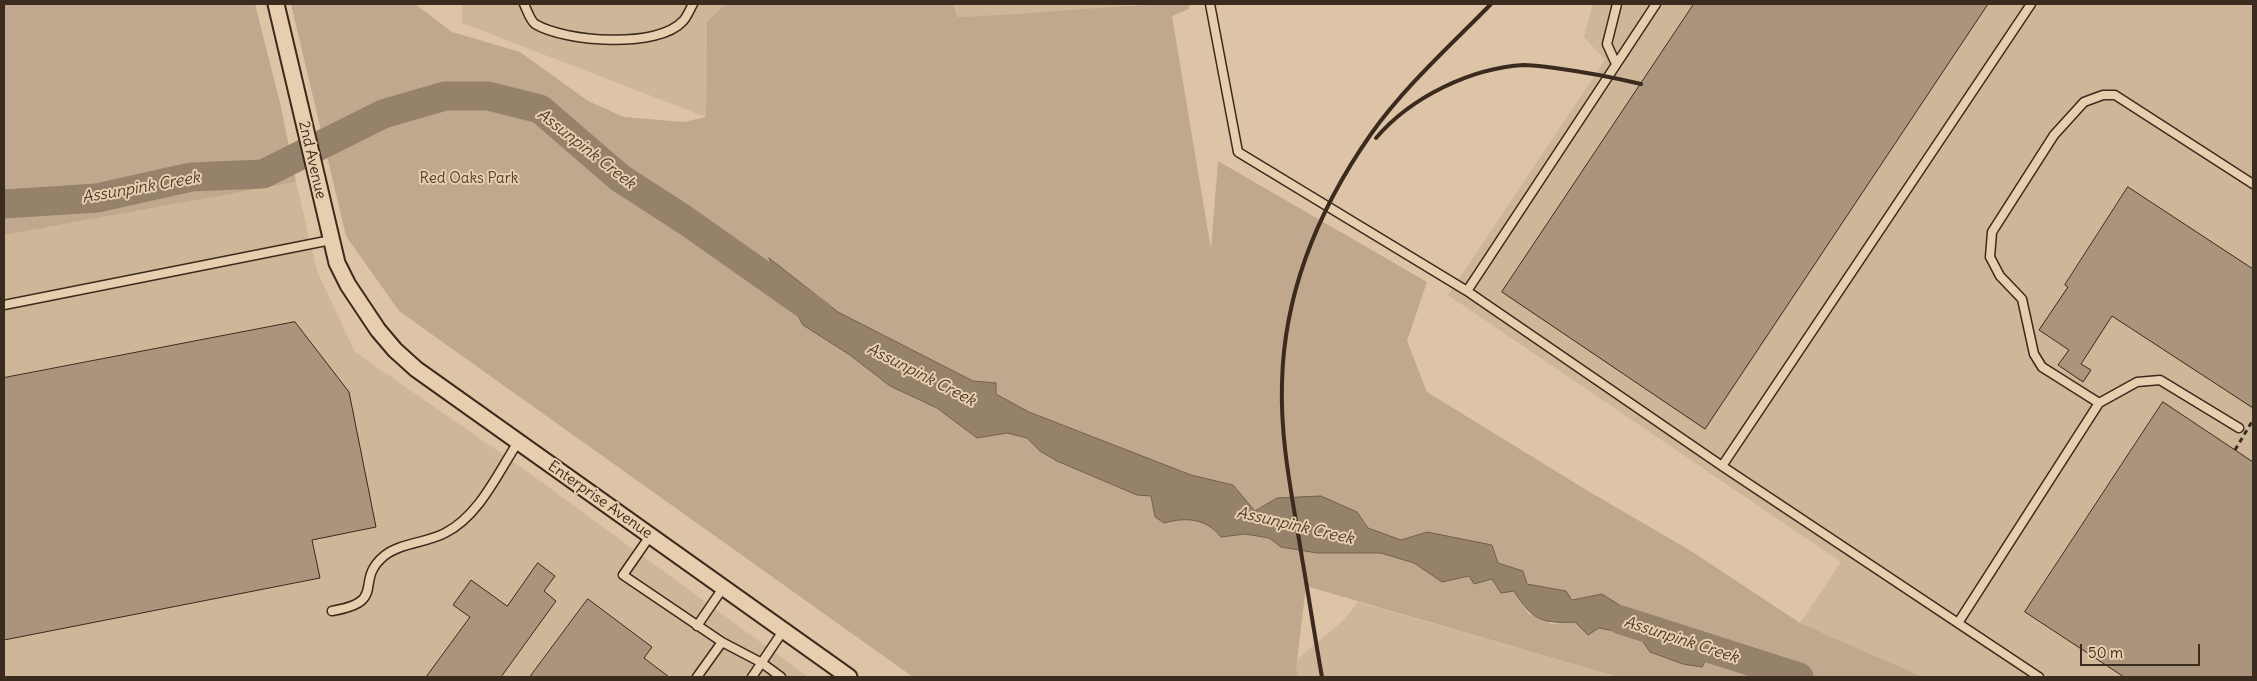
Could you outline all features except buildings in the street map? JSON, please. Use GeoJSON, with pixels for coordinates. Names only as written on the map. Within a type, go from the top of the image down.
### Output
{"type":"FeatureCollection","features":[{"type":"Feature","properties":{"kind":"street","name":"2nd Avenue"},"geometry":{"type":"LineString","coordinates":[[276,4],[337,263],[364,310]]}},
{"type":"Feature","properties":{"kind":"street","name":"Enterprise Avenue"},"geometry":{"type":"LineString","coordinates":[[364,310],[395,350],[416,369],[849,677]]}},
{"type":"Feature","properties":{"kind":"lane"},"geometry":{"type":"LineString","coordinates":[[524,4],[534,23],[561,35],[628,40],[661,34],[683,21],[693,4]]}},
{"type":"Feature","properties":{"kind":"lane"},"geometry":{"type":"LineString","coordinates":[[1210,4],[1238,152],[1467,291],[1722,466],[2039,677]]}},
{"type":"Feature","properties":{"kind":"lane"},"geometry":{"type":"LineString","coordinates":[[1616,64],[1608,44],[1617,4]]}},
{"type":"Feature","properties":{"kind":"lane"},"geometry":{"type":"LineString","coordinates":[[1467,291],[1656,4]]}},
{"type":"Feature","properties":{"kind":"lane"},"geometry":{"type":"LineString","coordinates":[[1722,466],[2031,4]]}},
{"type":"Feature","properties":{"kind":"lane"},"geometry":{"type":"LineString","coordinates":[[2099,403],[2042,367],[2034,354],[2022,299],[2000,276],[1990,257],[1992,232],[2054,135],[2084,102],[2103,95],[2115,96],[2253,184]]}},
{"type":"Feature","properties":{"kind":"lane"},"geometry":{"type":"LineString","coordinates":[[4,305],[331,240]]}},
{"type":"Feature","properties":{"kind":"lane"},"geometry":{"type":"LineString","coordinates":[[1958,623],[2099,403],[2137,382],[2160,380],[2240,428]]}},
{"type":"Feature","properties":{"kind":"lane"},"geometry":{"type":"LineString","coordinates":[[332,611],[360,604],[368,593],[369,578],[374,566],[386,555],[401,547],[427,541],[461,523],[474,509],[518,442]]}},
{"type":"Feature","properties":{"kind":"lane"},"geometry":{"type":"LineString","coordinates":[[650,536],[624,575],[697,626],[722,642],[762,663],[781,677]]}},
{"type":"Feature","properties":{"kind":"lane"},"geometry":{"type":"LineString","coordinates":[[697,626],[723,588]]}},
{"type":"Feature","properties":{"kind":"lane"},"geometry":{"type":"LineString","coordinates":[[752,677],[783,631]]}},
{"type":"Feature","properties":{"kind":"lane"},"geometry":{"type":"LineString","coordinates":[[698,677],[722,642]]}},
{"type":"Feature","properties":{"kind":"path"},"geometry":{"type":"LineString","coordinates":[[2235,450],[2253,420]]}},
{"type":"Feature","properties":{"kind":"shaded area"},"geometry":{"type":"Polygon","coordinates":[[[462,4],[726,4],[707,22],[706,117],[462,23],[462,4]]]}},
{"type":"Feature","properties":{"kind":"shaded area"},"geometry":{"type":"Polygon","coordinates":[[[953,4],[1138,4],[1022,15],[956,17],[953,4]]]}},
{"type":"Feature","properties":{"kind":"shaded area"},"geometry":{"type":"Polygon","coordinates":[[[1593,4],[2253,4],[2253,677],[1923,677],[1800,623],[1841,562],[1448,295],[1605,60],[1584,37],[1593,4]]]}},
{"type":"Feature","properties":{"kind":"shaded area"},"geometry":{"type":"Polygon","coordinates":[[[296,182],[317,271],[355,352],[521,467],[808,677],[4,677],[4,235],[296,182]]]}},
{"type":"Feature","properties":{"kind":"shaded area"},"geometry":{"type":"Polygon","coordinates":[[[1358,602],[1618,677],[1279,677],[1283,671],[1345,619],[1358,602]]]}},
{"type":"Feature","properties":{"kind":"green space"},"geometry":{"type":"Polygon","coordinates":[[[4,4],[255,4],[281,107],[296,182],[4,235],[4,4]]]}},
{"type":"Feature","properties":{"kind":"green space","name":"Red Oaks Park"},"geometry":{"type":"Polygon","coordinates":[[[291,4],[415,4],[452,32],[520,52],[588,101],[624,117],[684,122],[706,117],[707,22],[726,4],[953,4],[957,17],[1160,4],[1189,4],[1189,9],[1172,16],[1211,249],[1218,161],[1427,282],[1407,341],[1427,392],[1588,491],[1691,551],[1800,623],[1923,677],[1618,677],[1306,586],[1296,669],[1298,677],[913,677],[399,311],[346,236],[291,4]],[[770,259],[850,355],[890,386],[937,408],[977,438],[1007,433],[1027,438],[1040,451],[1057,461],[1137,495],[1151,496],[1155,517],[1164,523],[1180,520],[1195,521],[1209,526],[1221,537],[1245,534],[1269,538],[1281,547],[1317,553],[1381,553],[1414,563],[1442,582],[1469,576],[1474,584],[1492,579],[1514,591],[1528,613],[1552,624],[1575,622],[1639,636],[1650,652],[1708,656],[1664,640],[1646,616],[1621,606],[1602,594],[1572,600],[1565,591],[1527,584],[1523,571],[1498,563],[1427,532],[1401,540],[1368,528],[1357,512],[1277,498],[1255,511],[1233,485],[1191,475],[1029,412],[996,394],[995,383],[973,381],[838,312],[770,259]]]}},
{"type":"Feature","properties":{"kind":"water"},"geometry":{"type":"Polygon","coordinates":[[[769,258],[838,312],[973,381],[996,383],[996,394],[1029,412],[1191,475],[1233,485],[1255,511],[1277,498],[1321,496],[1357,512],[1368,528],[1401,540],[1427,532],[1492,545],[1498,563],[1523,571],[1527,584],[1566,591],[1572,600],[1602,594],[1621,606],[1646,616],[1664,640],[1708,656],[1702,667],[1683,664],[1650,652],[1639,636],[1599,628],[1588,635],[1575,622],[1553,622],[1538,618],[1526,608],[1514,591],[1501,593],[1492,579],[1474,584],[1469,576],[1442,582],[1414,563],[1381,553],[1317,553],[1281,547],[1269,538],[1245,534],[1221,537],[1209,526],[1195,521],[1180,520],[1164,523],[1155,517],[1151,496],[1137,495],[1057,461],[1040,451],[1027,438],[1007,433],[977,438],[937,408],[890,386],[850,355],[803,325],[769,258]]]}},
{"type":"Feature","properties":{"kind":"waterway","name":"Assunpink Creek"},"geometry":{"type":"LineString","coordinates":[[4,204],[97,198],[191,177],[263,174],[383,114],[445,96],[488,96],[540,109],[620,178],[685,220],[820,315]]}},
{"type":"Feature","properties":{"kind":"waterway","name":"Assunpink Creek"},"geometry":{"type":"LineString","coordinates":[[1621,620],[1799,677]]}},
{"type":"Feature","properties":{"kind":"railway"},"geometry":{"type":"LineString","coordinates":[[1322,677],[1291,493],[1283,427],[1282,383],[1284,349],[1298,283],[1321,221],[1336,191],[1371,134],[1398,99],[1491,4]]}},
{"type":"Feature","properties":{"kind":"railway"},"geometry":{"type":"LineString","coordinates":[[1376,138],[1406,110],[1443,87],[1483,72],[1504,67],[1524,65],[1555,68],[1641,84]]}}]}
